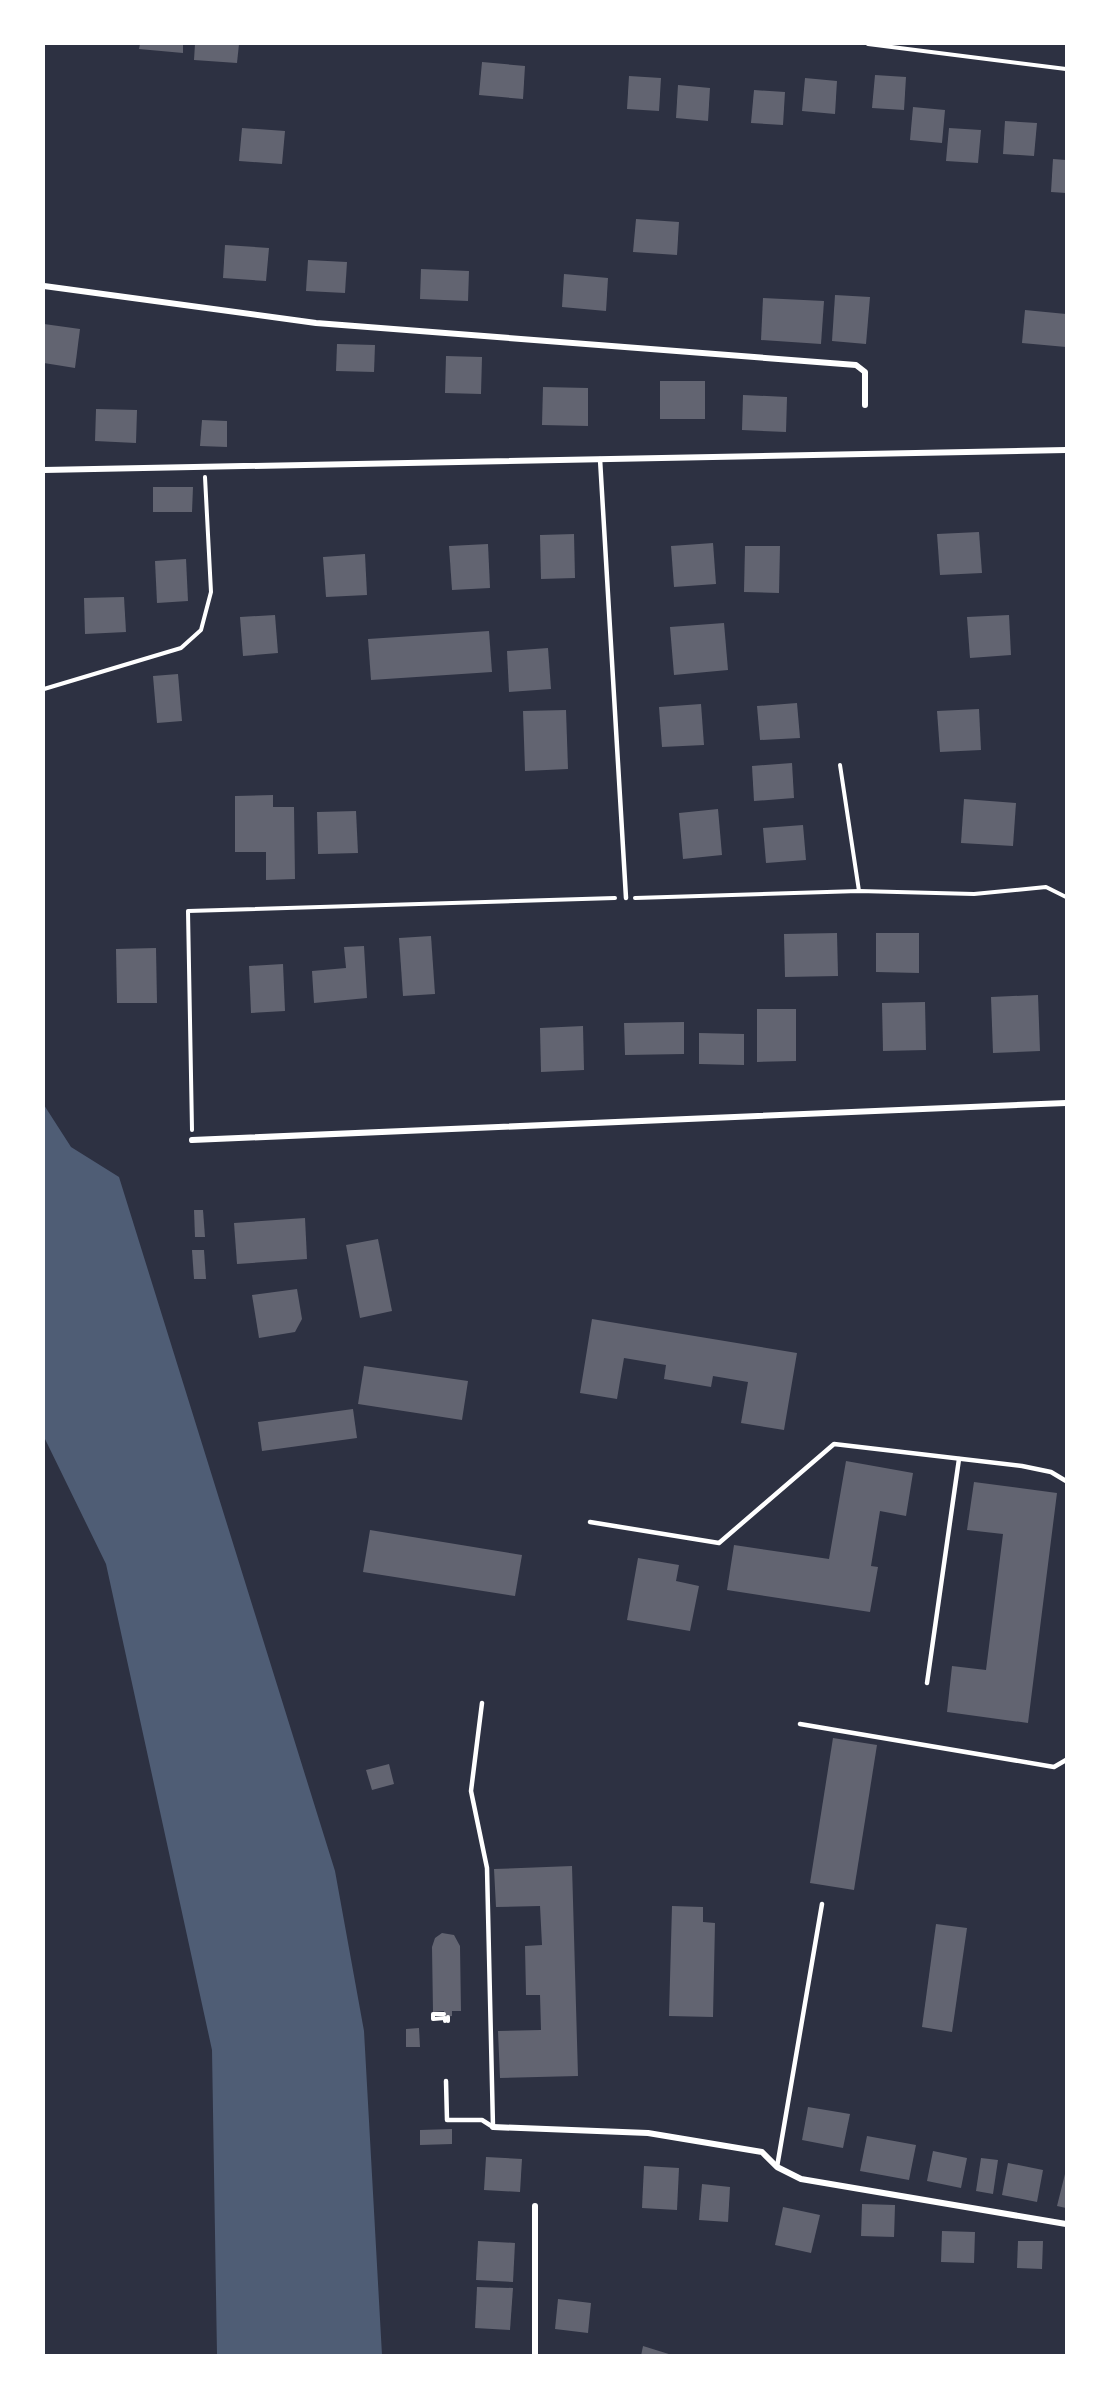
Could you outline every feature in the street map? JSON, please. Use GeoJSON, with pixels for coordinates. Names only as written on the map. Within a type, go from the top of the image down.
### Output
{"type":"FeatureCollection","features":[{"type":"Feature","properties":{"kind":"street"},"geometry":{"type":"LineString","coordinates":[[44,286],[316,322],[856,365],[865,372],[866,405]]}},
{"type":"Feature","properties":{"kind":"street"},"geometry":{"type":"LineString","coordinates":[[44,470],[1066,450]]}},
{"type":"Feature","properties":{"kind":"street"},"geometry":{"type":"LineString","coordinates":[[192,1140],[1066,1103]]}},
{"type":"Feature","properties":{"kind":"street"},"geometry":{"type":"LineString","coordinates":[[493,2127],[648,2133],[762,2152],[777,2167],[801,2179],[1066,2224]]}},
{"type":"Feature","properties":{"kind":"street"},"geometry":{"type":"LineString","coordinates":[[535,2206],[535,2355]]}},
{"type":"Feature","properties":{"kind":"lane"},"geometry":{"type":"LineString","coordinates":[[600,459],[626,898]]}},
{"type":"Feature","properties":{"kind":"lane"},"geometry":{"type":"LineString","coordinates":[[590,1522],[718,1543],[834,1444],[1051,1472],[1066,1481]]}},
{"type":"Feature","properties":{"kind":"lane"},"geometry":{"type":"LineString","coordinates":[[927,1683],[959,1459]]}},
{"type":"Feature","properties":{"kind":"lane"},"geometry":{"type":"LineString","coordinates":[[482,1702],[471,1791],[486,1868],[493,2127]]}},
{"type":"Feature","properties":{"kind":"lane"},"geometry":{"type":"LineString","coordinates":[[800,1724],[1054,1767],[1066,1760]]}},
{"type":"Feature","properties":{"kind":"lane"},"geometry":{"type":"LineString","coordinates":[[777,2167],[822,1904]]}},
{"type":"Feature","properties":{"kind":"lane"},"geometry":{"type":"LineString","coordinates":[[446,2081],[447,2120],[482,2120],[493,2127]]}},
{"type":"Feature","properties":{"kind":"path"},"geometry":{"type":"LineString","coordinates":[[868,44],[1066,69]]}},
{"type":"Feature","properties":{"kind":"path"},"geometry":{"type":"LineString","coordinates":[[44,689],[181,648],[201,630],[211,592],[204,467]]}},
{"type":"Feature","properties":{"kind":"path"},"geometry":{"type":"LineString","coordinates":[[840,765],[859,891]]}},
{"type":"Feature","properties":{"kind":"path"},"geometry":{"type":"LineString","coordinates":[[192,1140],[188,912],[859,891],[974,894],[1046,887],[1066,897]]}},
{"type":"Feature","properties":{"kind":"water"},"geometry":{"type":"Polygon","coordinates":[[[44,1105],[71,1147],[119,1177],[335,1871],[364,2031],[382,2355],[217,2355],[212,2050],[106,1564],[44,1437],[44,1105]]]}},
{"type":"Feature","properties":{"kind":"building"},"geometry":{"type":"Polygon","coordinates":[[[140,44],[183,44],[183,53],[139,49],[140,44]]]}},
{"type":"Feature","properties":{"kind":"building"},"geometry":{"type":"Polygon","coordinates":[[[195,44],[239,44],[237,63],[194,60],[195,44]]]}},
{"type":"Feature","properties":{"kind":"building"},"geometry":{"type":"Polygon","coordinates":[[[482,62],[525,66],[523,99],[479,95],[482,62]]]}},
{"type":"Feature","properties":{"kind":"building"},"geometry":{"type":"Polygon","coordinates":[[[875,75],[906,77],[904,110],[872,108],[875,75]]]}},
{"type":"Feature","properties":{"kind":"building"},"geometry":{"type":"Polygon","coordinates":[[[629,76],[661,78],[659,111],[627,109],[629,76]]]}},
{"type":"Feature","properties":{"kind":"building"},"geometry":{"type":"Polygon","coordinates":[[[805,78],[837,81],[835,114],[802,111],[805,78]]]}},
{"type":"Feature","properties":{"kind":"building"},"geometry":{"type":"Polygon","coordinates":[[[678,85],[710,88],[708,121],[676,118],[678,85]]]}},
{"type":"Feature","properties":{"kind":"building"},"geometry":{"type":"Polygon","coordinates":[[[754,90],[785,92],[783,125],[751,123],[754,90]]]}},
{"type":"Feature","properties":{"kind":"building"},"geometry":{"type":"Polygon","coordinates":[[[913,107],[945,110],[942,143],[910,140],[913,107]]]}},
{"type":"Feature","properties":{"kind":"building"},"geometry":{"type":"Polygon","coordinates":[[[1005,121],[1037,123],[1034,156],[1003,154],[1005,121]]]}},
{"type":"Feature","properties":{"kind":"building"},"geometry":{"type":"Polygon","coordinates":[[[242,128],[285,131],[282,164],[239,161],[242,128]]]}},
{"type":"Feature","properties":{"kind":"building"},"geometry":{"type":"Polygon","coordinates":[[[949,128],[981,130],[978,163],[946,161],[949,128]]]}},
{"type":"Feature","properties":{"kind":"building"},"geometry":{"type":"Polygon","coordinates":[[[1053,159],[1066,160],[1066,193],[1051,192],[1053,159]]]}},
{"type":"Feature","properties":{"kind":"building"},"geometry":{"type":"Polygon","coordinates":[[[636,219],[679,222],[677,255],[633,252],[636,219]]]}},
{"type":"Feature","properties":{"kind":"building"},"geometry":{"type":"Polygon","coordinates":[[[225,245],[269,248],[266,281],[223,278],[225,245]]]}},
{"type":"Feature","properties":{"kind":"building"},"geometry":{"type":"Polygon","coordinates":[[[308,260],[347,262],[345,293],[306,291],[308,260]]]}},
{"type":"Feature","properties":{"kind":"building"},"geometry":{"type":"Polygon","coordinates":[[[421,269],[469,271],[468,301],[420,299],[421,269]]]}},
{"type":"Feature","properties":{"kind":"building"},"geometry":{"type":"Polygon","coordinates":[[[564,274],[608,278],[606,311],[562,307],[564,274]]]}},
{"type":"Feature","properties":{"kind":"building"},"geometry":{"type":"Polygon","coordinates":[[[835,295],[870,297],[866,344],[832,341],[835,295]]]}},
{"type":"Feature","properties":{"kind":"building"},"geometry":{"type":"Polygon","coordinates":[[[763,298],[824,301],[821,344],[761,340],[763,298]]]}},
{"type":"Feature","properties":{"kind":"building"},"geometry":{"type":"Polygon","coordinates":[[[1025,310],[1066,314],[1066,347],[1022,343],[1025,310]]]}},
{"type":"Feature","properties":{"kind":"building"},"geometry":{"type":"Polygon","coordinates":[[[44,324],[80,329],[75,368],[44,363],[44,324]]]}},
{"type":"Feature","properties":{"kind":"building"},"geometry":{"type":"Polygon","coordinates":[[[337,344],[375,345],[374,372],[336,371],[337,344]]]}},
{"type":"Feature","properties":{"kind":"building"},"geometry":{"type":"Polygon","coordinates":[[[446,356],[482,357],[481,394],[445,393],[446,356]]]}},
{"type":"Feature","properties":{"kind":"building"},"geometry":{"type":"Polygon","coordinates":[[[660,381],[705,381],[705,419],[660,419],[660,381]]]}},
{"type":"Feature","properties":{"kind":"building"},"geometry":{"type":"Polygon","coordinates":[[[543,387],[588,388],[588,426],[542,425],[543,387]]]}},
{"type":"Feature","properties":{"kind":"building"},"geometry":{"type":"Polygon","coordinates":[[[743,395],[787,397],[786,432],[742,430],[743,395]]]}},
{"type":"Feature","properties":{"kind":"building"},"geometry":{"type":"Polygon","coordinates":[[[96,409],[137,410],[136,443],[95,441],[96,409]]]}},
{"type":"Feature","properties":{"kind":"building"},"geometry":{"type":"Polygon","coordinates":[[[202,420],[227,421],[227,447],[200,446],[202,420]]]}},
{"type":"Feature","properties":{"kind":"building"},"geometry":{"type":"Polygon","coordinates":[[[153,487],[193,487],[192,512],[153,512],[153,487]]]}},
{"type":"Feature","properties":{"kind":"building"},"geometry":{"type":"Polygon","coordinates":[[[979,532],[982,573],[940,575],[937,534],[979,532]]]}},
{"type":"Feature","properties":{"kind":"building"},"geometry":{"type":"Polygon","coordinates":[[[574,534],[575,578],[541,579],[540,535],[574,534]]]}},
{"type":"Feature","properties":{"kind":"building"},"geometry":{"type":"Polygon","coordinates":[[[713,543],[716,584],[674,587],[671,546],[713,543]]]}},
{"type":"Feature","properties":{"kind":"building"},"geometry":{"type":"Polygon","coordinates":[[[488,544],[490,588],[452,590],[449,546],[488,544]]]}},
{"type":"Feature","properties":{"kind":"building"},"geometry":{"type":"Polygon","coordinates":[[[745,546],[780,546],[779,593],[744,592],[745,546]]]}},
{"type":"Feature","properties":{"kind":"building"},"geometry":{"type":"Polygon","coordinates":[[[365,554],[367,595],[326,597],[323,557],[365,554]]]}},
{"type":"Feature","properties":{"kind":"building"},"geometry":{"type":"Polygon","coordinates":[[[186,559],[188,601],[157,603],[155,561],[186,559]]]}},
{"type":"Feature","properties":{"kind":"building"},"geometry":{"type":"Polygon","coordinates":[[[124,597],[126,632],[85,634],[84,598],[124,597]]]}},
{"type":"Feature","properties":{"kind":"building"},"geometry":{"type":"Polygon","coordinates":[[[275,615],[278,653],[243,656],[240,617],[275,615]]]}},
{"type":"Feature","properties":{"kind":"building"},"geometry":{"type":"Polygon","coordinates":[[[1009,615],[1011,655],[970,658],[967,617],[1009,615]]]}},
{"type":"Feature","properties":{"kind":"building"},"geometry":{"type":"Polygon","coordinates":[[[724,623],[728,670],[674,675],[670,627],[724,623]]]}},
{"type":"Feature","properties":{"kind":"building"},"geometry":{"type":"Polygon","coordinates":[[[489,631],[492,672],[371,680],[368,639],[489,631]]]}},
{"type":"Feature","properties":{"kind":"building"},"geometry":{"type":"Polygon","coordinates":[[[548,648],[551,689],[509,692],[507,651],[548,648]]]}},
{"type":"Feature","properties":{"kind":"building"},"geometry":{"type":"Polygon","coordinates":[[[178,674],[182,721],[157,723],[153,676],[178,674]]]}},
{"type":"Feature","properties":{"kind":"building"},"geometry":{"type":"Polygon","coordinates":[[[797,703],[800,738],[760,740],[757,706],[797,703]]]}},
{"type":"Feature","properties":{"kind":"building"},"geometry":{"type":"Polygon","coordinates":[[[701,704],[704,745],[662,747],[659,707],[701,704]]]}},
{"type":"Feature","properties":{"kind":"building"},"geometry":{"type":"Polygon","coordinates":[[[979,709],[981,750],[940,752],[937,711],[979,709]]]}},
{"type":"Feature","properties":{"kind":"building"},"geometry":{"type":"Polygon","coordinates":[[[566,710],[568,769],[525,771],[523,711],[566,710]]]}},
{"type":"Feature","properties":{"kind":"building"},"geometry":{"type":"Polygon","coordinates":[[[792,763],[794,798],[754,801],[752,766],[792,763]]]}},
{"type":"Feature","properties":{"kind":"building"},"geometry":{"type":"Polygon","coordinates":[[[273,795],[273,807],[294,807],[295,879],[266,880],[266,852],[235,852],[235,796],[273,795]]]}},
{"type":"Feature","properties":{"kind":"building"},"geometry":{"type":"Polygon","coordinates":[[[964,799],[1016,803],[1013,846],[961,843],[964,799]]]}},
{"type":"Feature","properties":{"kind":"building"},"geometry":{"type":"Polygon","coordinates":[[[718,809],[722,855],[683,859],[679,813],[718,809]]]}},
{"type":"Feature","properties":{"kind":"building"},"geometry":{"type":"Polygon","coordinates":[[[356,811],[358,853],[318,854],[317,812],[356,811]]]}},
{"type":"Feature","properties":{"kind":"building"},"geometry":{"type":"Polygon","coordinates":[[[803,825],[806,860],[766,863],[763,828],[803,825]]]}},
{"type":"Feature","properties":{"kind":"building"},"geometry":{"type":"Polygon","coordinates":[[[837,933],[838,976],[785,977],[784,934],[837,933]]]}},
{"type":"Feature","properties":{"kind":"building"},"geometry":{"type":"Polygon","coordinates":[[[876,933],[919,933],[919,973],[876,972],[876,933]]]}},
{"type":"Feature","properties":{"kind":"building"},"geometry":{"type":"Polygon","coordinates":[[[431,936],[435,994],[403,996],[399,938],[431,936]]]}},
{"type":"Feature","properties":{"kind":"building"},"geometry":{"type":"Polygon","coordinates":[[[364,946],[367,998],[314,1003],[312,971],[346,968],[344,947],[364,946]]]}},
{"type":"Feature","properties":{"kind":"building"},"geometry":{"type":"Polygon","coordinates":[[[156,948],[157,1003],[117,1003],[116,949],[156,948]]]}},
{"type":"Feature","properties":{"kind":"building"},"geometry":{"type":"Polygon","coordinates":[[[283,964],[285,1011],[251,1013],[249,966],[283,964]]]}},
{"type":"Feature","properties":{"kind":"building"},"geometry":{"type":"Polygon","coordinates":[[[1038,995],[1040,1051],[993,1053],[991,997],[1038,995]]]}},
{"type":"Feature","properties":{"kind":"building"},"geometry":{"type":"Polygon","coordinates":[[[925,1002],[926,1050],[883,1051],[882,1003],[925,1002]]]}},
{"type":"Feature","properties":{"kind":"building"},"geometry":{"type":"Polygon","coordinates":[[[757,1009],[796,1009],[796,1061],[757,1062],[757,1009]]]}},
{"type":"Feature","properties":{"kind":"building"},"geometry":{"type":"Polygon","coordinates":[[[684,1022],[684,1054],[625,1055],[624,1023],[684,1022]]]}},
{"type":"Feature","properties":{"kind":"building"},"geometry":{"type":"Polygon","coordinates":[[[583,1026],[584,1070],[541,1072],[540,1028],[583,1026]]]}},
{"type":"Feature","properties":{"kind":"building"},"geometry":{"type":"Polygon","coordinates":[[[699,1033],[744,1034],[744,1065],[699,1064],[699,1033]]]}},
{"type":"Feature","properties":{"kind":"building"},"geometry":{"type":"Polygon","coordinates":[[[194,1210],[203,1210],[205,1237],[195,1237],[194,1210]]]}},
{"type":"Feature","properties":{"kind":"building"},"geometry":{"type":"Polygon","coordinates":[[[305,1218],[307,1259],[237,1264],[234,1223],[305,1218]]]}},
{"type":"Feature","properties":{"kind":"building"},"geometry":{"type":"Polygon","coordinates":[[[378,1239],[392,1311],[360,1318],[346,1245],[378,1239]]]}},
{"type":"Feature","properties":{"kind":"building"},"geometry":{"type":"Polygon","coordinates":[[[192,1250],[204,1250],[206,1279],[194,1279],[192,1250]]]}},
{"type":"Feature","properties":{"kind":"building"},"geometry":{"type":"Polygon","coordinates":[[[297,1289],[302,1319],[295,1332],[259,1338],[252,1295],[297,1289]]]}},
{"type":"Feature","properties":{"kind":"building"},"geometry":{"type":"Polygon","coordinates":[[[592,1319],[797,1353],[784,1430],[741,1423],[748,1382],[713,1376],[711,1387],[664,1379],[666,1365],[624,1358],[617,1399],[580,1393],[592,1319]]]}},
{"type":"Feature","properties":{"kind":"building"},"geometry":{"type":"Polygon","coordinates":[[[364,1366],[468,1381],[462,1420],[358,1404],[364,1366]]]}},
{"type":"Feature","properties":{"kind":"building"},"geometry":{"type":"Polygon","coordinates":[[[353,1409],[357,1438],[262,1451],[258,1422],[353,1409]]]}},
{"type":"Feature","properties":{"kind":"building"},"geometry":{"type":"Polygon","coordinates":[[[846,1461],[913,1473],[906,1516],[880,1511],[871,1566],[878,1567],[870,1612],[727,1590],[734,1545],[829,1559],[846,1461]]]}},
{"type":"Feature","properties":{"kind":"building"},"geometry":{"type":"Polygon","coordinates":[[[974,1482],[1057,1493],[1028,1723],[947,1712],[952,1666],[986,1670],[1003,1534],[967,1530],[974,1482]]]}},
{"type":"Feature","properties":{"kind":"building"},"geometry":{"type":"Polygon","coordinates":[[[370,1530],[522,1555],[515,1596],[363,1572],[370,1530]]]}},
{"type":"Feature","properties":{"kind":"building"},"geometry":{"type":"Polygon","coordinates":[[[638,1558],[679,1565],[676,1581],[699,1586],[690,1631],[627,1620],[638,1558]]]}},
{"type":"Feature","properties":{"kind":"building"},"geometry":{"type":"Polygon","coordinates":[[[833,1738],[877,1745],[854,1890],[810,1883],[833,1738]]]}},
{"type":"Feature","properties":{"kind":"building"},"geometry":{"type":"Polygon","coordinates":[[[389,1764],[394,1784],[372,1790],[366,1770],[389,1764]]]}},
{"type":"Feature","properties":{"kind":"building"},"geometry":{"type":"Polygon","coordinates":[[[572,1866],[578,2076],[500,2078],[498,2031],[541,2030],[540,1995],[526,1995],[525,1946],[542,1945],[540,1906],[496,1907],[494,1869],[572,1866]]]}},
{"type":"Feature","properties":{"kind":"building"},"geometry":{"type":"Polygon","coordinates":[[[672,1906],[703,1907],[703,1922],[715,1923],[713,2017],[669,2016],[672,1906]]]}},
{"type":"Feature","properties":{"kind":"building"},"geometry":{"type":"Polygon","coordinates":[[[936,1924],[967,1928],[952,2032],[922,2027],[936,1924]]]}},
{"type":"Feature","properties":{"kind":"building"},"geometry":{"type":"Polygon","coordinates":[[[442,1933],[454,1935],[460,1946],[461,2011],[452,2011],[452,2016],[444,2017],[444,2011],[433,2012],[432,1947],[435,1938],[442,1933]]]}},
{"type":"Feature","properties":{"kind":"building"},"geometry":{"type":"Polygon","coordinates":[[[419,2028],[420,2047],[406,2047],[406,2029],[419,2028]]]}},
{"type":"Feature","properties":{"kind":"building"},"geometry":{"type":"Polygon","coordinates":[[[808,2107],[850,2114],[843,2148],[802,2140],[808,2107]]]}},
{"type":"Feature","properties":{"kind":"building"},"geometry":{"type":"Polygon","coordinates":[[[452,2129],[452,2144],[420,2145],[420,2130],[452,2129]]]}},
{"type":"Feature","properties":{"kind":"building"},"geometry":{"type":"Polygon","coordinates":[[[867,2136],[916,2145],[909,2180],[860,2171],[867,2136]]]}},
{"type":"Feature","properties":{"kind":"building"},"geometry":{"type":"Polygon","coordinates":[[[933,2151],[967,2158],[961,2188],[927,2181],[933,2151]]]}},
{"type":"Feature","properties":{"kind":"building"},"geometry":{"type":"Polygon","coordinates":[[[486,2157],[522,2159],[520,2192],[484,2190],[486,2157]]]}},
{"type":"Feature","properties":{"kind":"building"},"geometry":{"type":"Polygon","coordinates":[[[981,2158],[998,2160],[993,2194],[976,2191],[981,2158]]]}},
{"type":"Feature","properties":{"kind":"building"},"geometry":{"type":"Polygon","coordinates":[[[1008,2163],[1043,2170],[1037,2202],[1002,2195],[1008,2163]]]}},
{"type":"Feature","properties":{"kind":"building"},"geometry":{"type":"Polygon","coordinates":[[[644,2166],[679,2168],[677,2210],[642,2208],[644,2166]]]}},
{"type":"Feature","properties":{"kind":"building"},"geometry":{"type":"Polygon","coordinates":[[[1066,2170],[1066,2208],[1057,2206],[1066,2170]]]}},
{"type":"Feature","properties":{"kind":"building"},"geometry":{"type":"Polygon","coordinates":[[[702,2184],[730,2187],[728,2222],[699,2220],[702,2184]]]}},
{"type":"Feature","properties":{"kind":"building"},"geometry":{"type":"Polygon","coordinates":[[[862,2204],[895,2205],[894,2237],[861,2236],[862,2204]]]}},
{"type":"Feature","properties":{"kind":"building"},"geometry":{"type":"Polygon","coordinates":[[[783,2207],[820,2215],[811,2253],[775,2245],[783,2207]]]}},
{"type":"Feature","properties":{"kind":"building"},"geometry":{"type":"Polygon","coordinates":[[[942,2231],[975,2232],[974,2263],[941,2262],[942,2231]]]}},
{"type":"Feature","properties":{"kind":"building"},"geometry":{"type":"Polygon","coordinates":[[[478,2241],[515,2243],[513,2282],[476,2280],[478,2241]]]}},
{"type":"Feature","properties":{"kind":"building"},"geometry":{"type":"Polygon","coordinates":[[[1018,2241],[1043,2241],[1042,2269],[1017,2268],[1018,2241]]]}},
{"type":"Feature","properties":{"kind":"building"},"geometry":{"type":"Polygon","coordinates":[[[477,2287],[513,2288],[510,2330],[475,2328],[477,2287]]]}},
{"type":"Feature","properties":{"kind":"building"},"geometry":{"type":"Polygon","coordinates":[[[558,2299],[591,2303],[588,2333],[555,2329],[558,2299]]]}},
{"type":"Feature","properties":{"kind":"building"},"geometry":{"type":"Polygon","coordinates":[[[643,2346],[672,2355],[672,2356],[641,2356],[643,2346]]]}}]}
